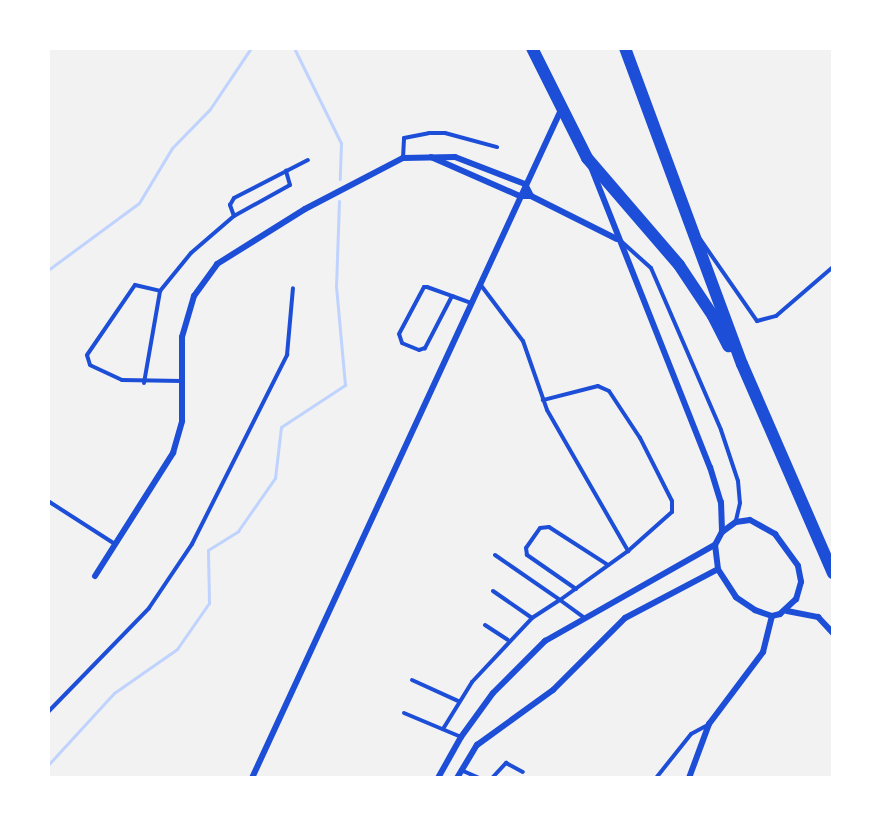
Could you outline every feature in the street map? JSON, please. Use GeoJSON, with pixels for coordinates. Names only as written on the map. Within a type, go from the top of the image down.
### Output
{"type":"FeatureCollection","features":[{"type":"Feature","properties":{"kind":"highway"},"geometry":{"type":"LineString","coordinates":[[625,48],[756,397],[833,573]]}},
{"type":"Feature","properties":{"kind":"highway"},"geometry":{"type":"LineString","coordinates":[[535,52],[561,110],[587,158],[679,265],[713,316],[756,397]]}},
{"type":"Feature","properties":{"kind":"street"},"geometry":{"type":"LineString","coordinates":[[252,778],[561,110]]}},
{"type":"Feature","properties":{"kind":"street"},"geometry":{"type":"LineString","coordinates":[[425,155],[520,196],[531,196],[617,239]]}},
{"type":"Feature","properties":{"kind":"street"},"geometry":{"type":"LineString","coordinates":[[95,576],[173,453],[182,422],[182,337],[188,311],[218,264],[305,208],[403,158],[425,155],[461,158],[525,184],[531,196]]}},
{"type":"Feature","properties":{"kind":"street"},"geometry":{"type":"LineString","coordinates":[[587,158],[617,239],[718,488],[722,532]]}},
{"type":"Feature","properties":{"kind":"street"},"geometry":{"type":"LineString","coordinates":[[438,778],[461,737],[520,664],[545,641],[582,617],[715,545],[722,532],[736,522],[750,520],[761,525],[775,534],[793,555],[801,582],[796,599],[787,610],[772,616],[736,597],[718,569],[715,545]]}},
{"type":"Feature","properties":{"kind":"street"},"geometry":{"type":"LineString","coordinates":[[457,778],[477,746],[554,690],[625,618],[718,569]]}},
{"type":"Feature","properties":{"kind":"street"},"geometry":{"type":"LineString","coordinates":[[787,610],[818,617],[833,633]]}},
{"type":"Feature","properties":{"kind":"street"},"geometry":{"type":"LineString","coordinates":[[689,778],[709,724],[763,651],[772,616]]}},
{"type":"Feature","properties":{"kind":"lane"},"geometry":{"type":"LineString","coordinates":[[403,158],[404,138],[429,133],[454,135],[497,147]]}},
{"type":"Feature","properties":{"kind":"lane"},"geometry":{"type":"LineString","coordinates":[[234,216],[230,205],[234,198],[308,160]]}},
{"type":"Feature","properties":{"kind":"lane"},"geometry":{"type":"LineString","coordinates":[[144,383],[160,291],[191,252],[234,216],[290,185],[286,171]]}},
{"type":"Feature","properties":{"kind":"lane"},"geometry":{"type":"LineString","coordinates":[[693,228],[757,321],[776,316],[833,267]]}},
{"type":"Feature","properties":{"kind":"lane"},"geometry":{"type":"LineString","coordinates":[[617,239],[651,268],[721,430],[738,481],[740,502],[736,522]]}},
{"type":"Feature","properties":{"kind":"lane"},"geometry":{"type":"LineString","coordinates":[[479,284],[526,347],[543,400],[628,551]]}},
{"type":"Feature","properties":{"kind":"lane"},"geometry":{"type":"LineString","coordinates":[[160,291],[135,285],[87,355],[90,364],[111,376],[144,383],[182,381]]}},
{"type":"Feature","properties":{"kind":"lane"},"geometry":{"type":"LineString","coordinates":[[452,296],[425,348],[418,350],[402,343],[399,334],[422,289],[427,287],[452,296],[471,303]]}},
{"type":"Feature","properties":{"kind":"lane"},"geometry":{"type":"LineString","coordinates":[[48,712],[148,608],[192,544],[287,355],[293,288]]}},
{"type":"Feature","properties":{"kind":"lane"},"geometry":{"type":"LineString","coordinates":[[443,729],[458,701],[508,640],[532,618],[628,551],[669,517],[673,506],[640,438],[614,397],[603,388],[543,400]]}},
{"type":"Feature","properties":{"kind":"lane"},"geometry":{"type":"LineString","coordinates":[[48,501],[116,545]]}},
{"type":"Feature","properties":{"kind":"lane"},"geometry":{"type":"LineString","coordinates":[[576,589],[527,555],[526,548],[540,528],[549,527],[608,566]]}},
{"type":"Feature","properties":{"kind":"lane"},"geometry":{"type":"LineString","coordinates":[[495,555],[582,617]]}},
{"type":"Feature","properties":{"kind":"lane"},"geometry":{"type":"LineString","coordinates":[[493,591],[532,618]]}},
{"type":"Feature","properties":{"kind":"lane"},"geometry":{"type":"LineString","coordinates":[[485,625],[508,640]]}},
{"type":"Feature","properties":{"kind":"lane"},"geometry":{"type":"LineString","coordinates":[[412,680],[458,701]]}},
{"type":"Feature","properties":{"kind":"lane"},"geometry":{"type":"LineString","coordinates":[[404,713],[461,737]]}},
{"type":"Feature","properties":{"kind":"lane"},"geometry":{"type":"LineString","coordinates":[[656,778],[692,734],[709,724]]}},
{"type":"Feature","properties":{"kind":"lane"},"geometry":{"type":"LineString","coordinates":[[492,778],[506,763],[523,772]]}},
{"type":"Feature","properties":{"kind":"lane"},"geometry":{"type":"LineString","coordinates":[[460,770],[479,778]]}},
{"type":"Feature","properties":{"kind":"waterway"},"geometry":{"type":"LineString","coordinates":[[48,270],[139,203],[172,148],[210,109],[251,48]]}},
{"type":"Feature","properties":{"kind":"waterway"},"geometry":{"type":"LineString","coordinates":[[294,48],[341,143],[340,179]]}},
{"type":"Feature","properties":{"kind":"waterway"},"geometry":{"type":"LineString","coordinates":[[48,765],[114,693],[177,649],[209,603],[208,550],[238,531],[275,478],[281,427],[345,385],[336,287],[339,201]]}}]}
